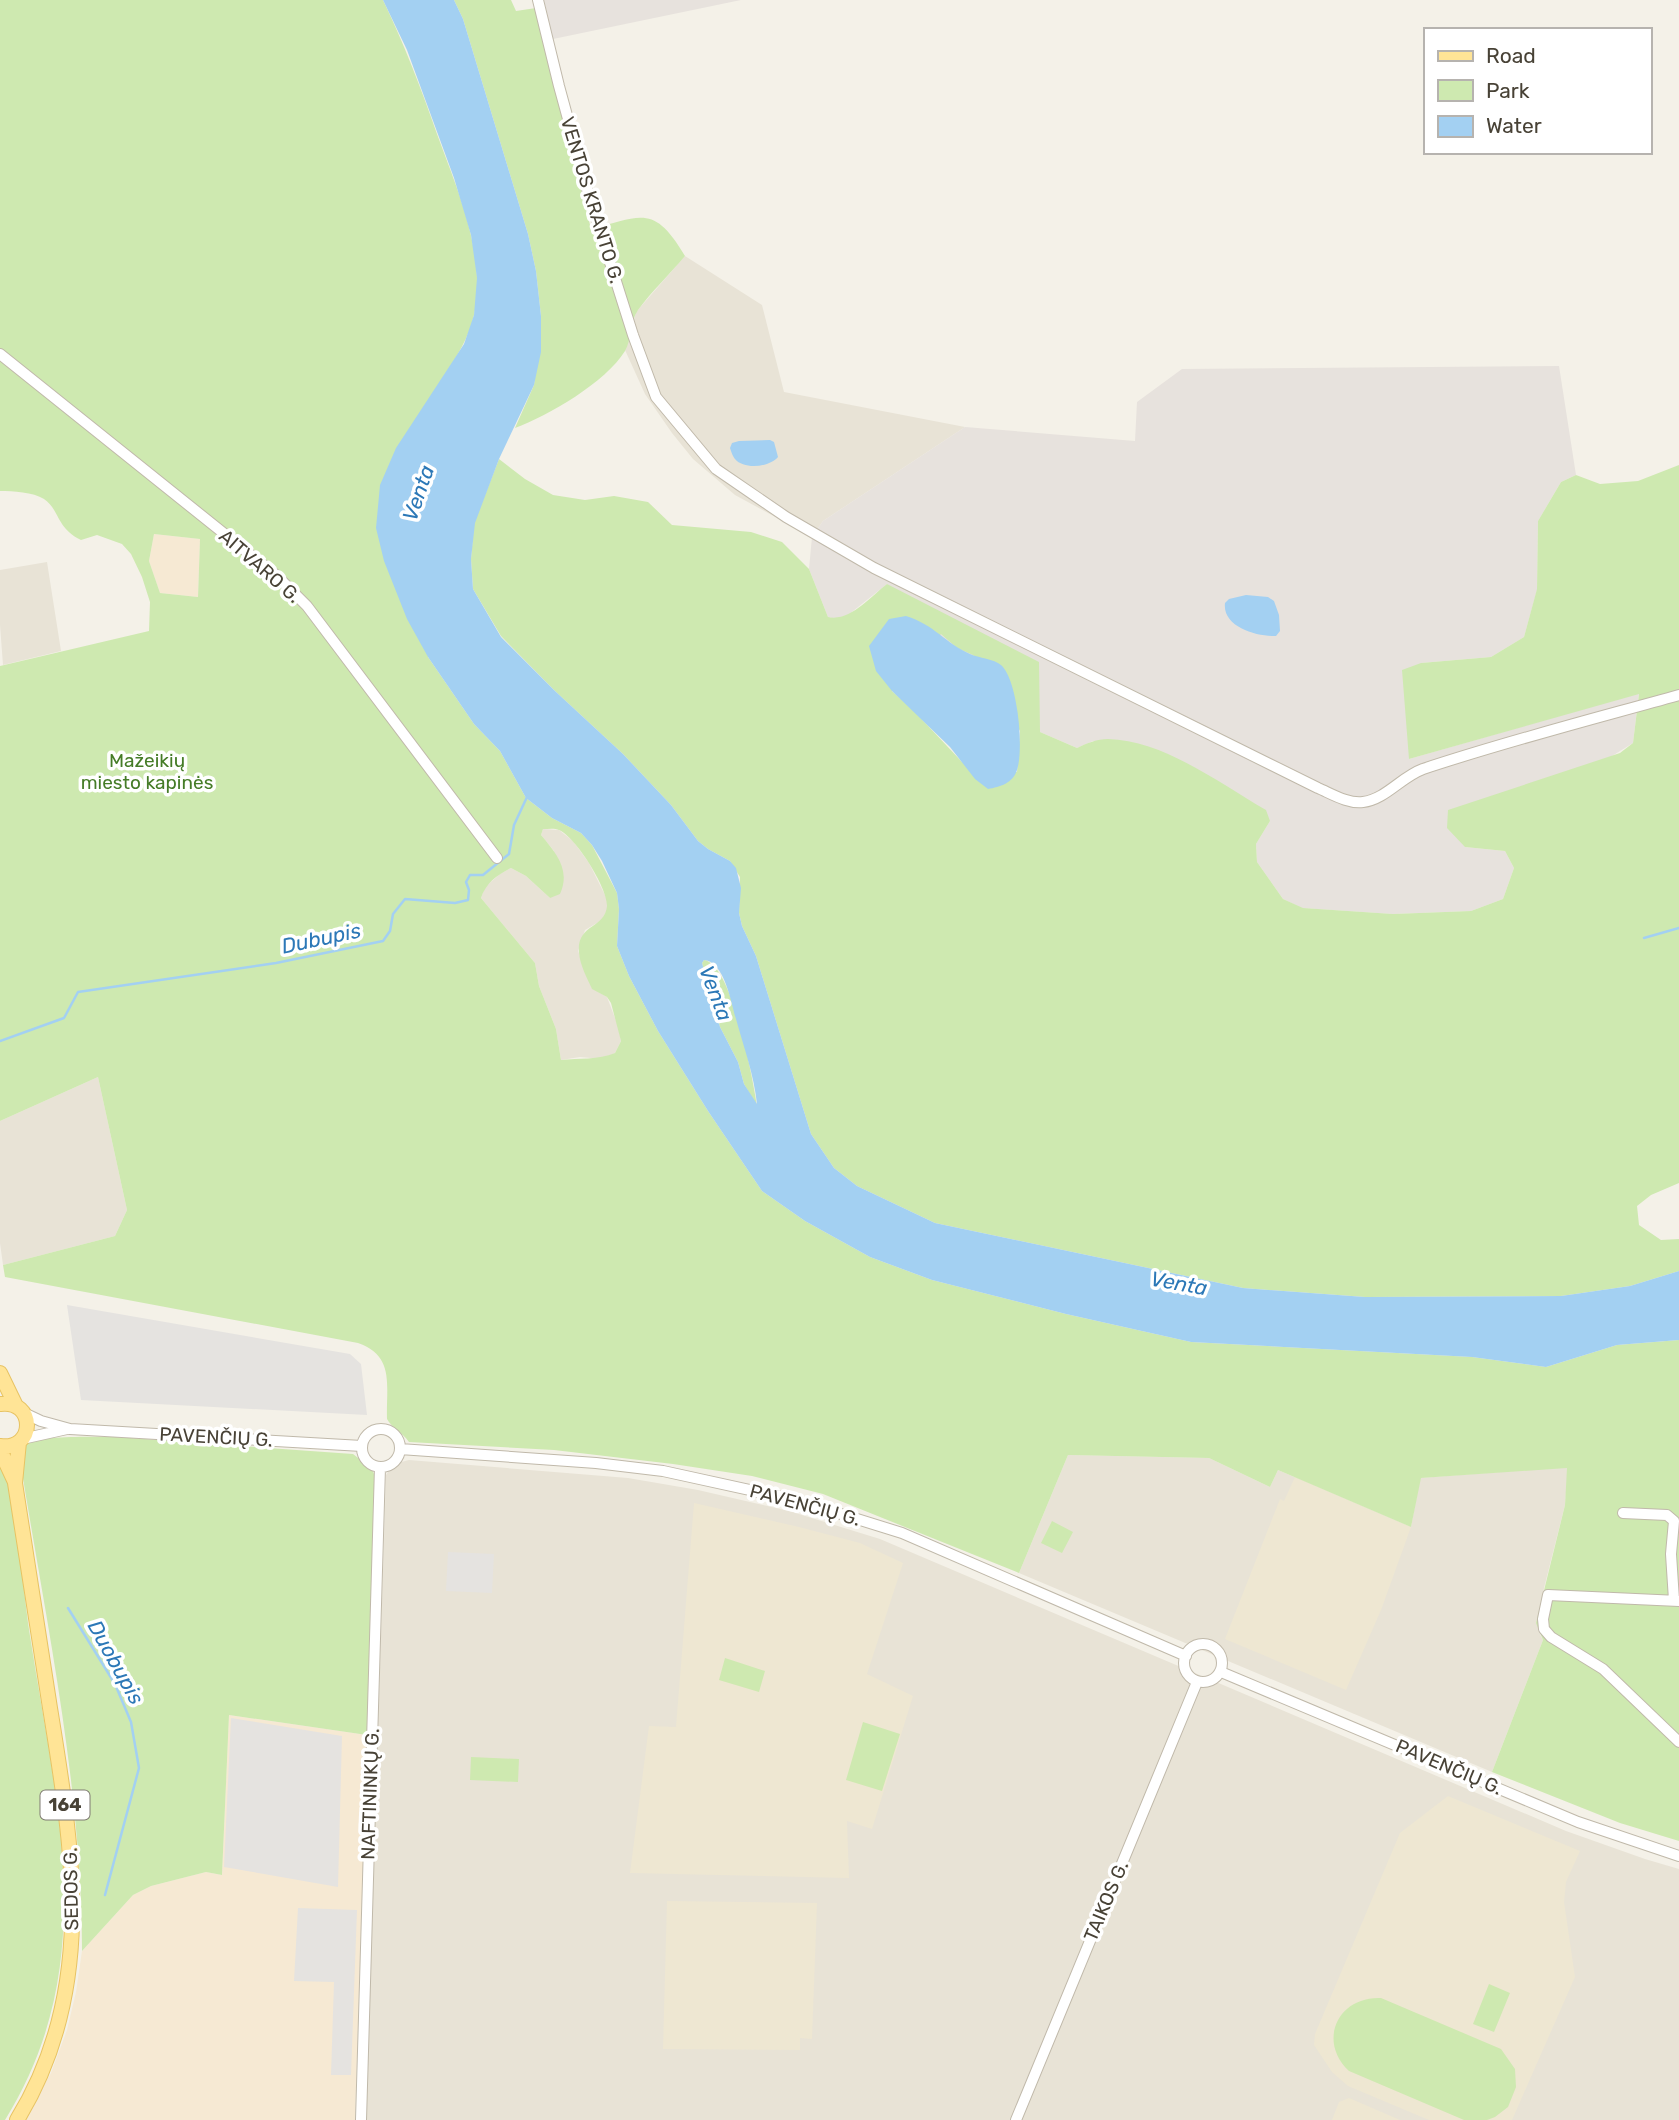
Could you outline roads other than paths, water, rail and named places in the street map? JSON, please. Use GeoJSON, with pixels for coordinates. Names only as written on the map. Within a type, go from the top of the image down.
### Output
{"type":"FeatureCollection","features":[{"type":"Feature","properties":{"kind":"main road"},"geometry":{"type":"LineString","coordinates":[[0,1373],[20,1410]]}},
{"type":"Feature","properties":{"kind":"main road"},"geometry":{"type":"LineString","coordinates":[[0,1404],[20,1410]]}},
{"type":"Feature","properties":{"kind":"main road","name":"164"},"geometry":{"type":"LineString","coordinates":[[0,1448],[21,1441],[27,1429],[20,1410]]}},
{"type":"Feature","properties":{"kind":"main road","name":"SEDOS G."},"geometry":{"type":"LineString","coordinates":[[15,1483],[21,1441]]}},
{"type":"Feature","properties":{"kind":"main road","name":"SEDOS G."},"geometry":{"type":"LineString","coordinates":[[0,1448],[15,1483],[68,1824],[73,1894],[71,1958],[65,2001],[50,2052],[34,2090],[17,2120]]}},
{"type":"Feature","properties":{"kind":"street","name":"VENTOS KRANTO G."},"geometry":{"type":"LineString","coordinates":[[538,0],[589,196],[656,397],[716,469],[786,517],[863,562],[1188,724],[1352,802],[1371,801],[1380,797],[1399,781],[1419,770],[1679,695]]}},
{"type":"Feature","properties":{"kind":"street","name":"AITVARO G."},"geometry":{"type":"LineString","coordinates":[[0,354],[267,568],[307,606],[497,858]]}},
{"type":"Feature","properties":{"kind":"street","name":"PAVENČIŲ G."},"geometry":{"type":"LineString","coordinates":[[20,1410],[41,1421],[70,1429],[362,1446]]}},
{"type":"Feature","properties":{"kind":"street","name":"PAVENČIŲ G."},"geometry":{"type":"LineString","coordinates":[[21,1441],[70,1429]]}},
{"type":"Feature","properties":{"kind":"street"},"geometry":{"type":"LineString","coordinates":[[381,1429],[397,1437],[400,1449],[392,1464],[380,1467],[369,1463],[362,1452],[362,1446],[366,1436],[381,1429]]}},
{"type":"Feature","properties":{"kind":"street","name":"PAVENČIŲ G."},"geometry":{"type":"LineString","coordinates":[[400,1449],[650,1469],[796,1500],[902,1534],[1186,1656]]}},
{"type":"Feature","properties":{"kind":"street","name":"NAFTININKŲ G."},"geometry":{"type":"LineString","coordinates":[[361,2120],[380,1467]]}},
{"type":"Feature","properties":{"kind":"street"},"geometry":{"type":"LineString","coordinates":[[1623,1513],[1667,1515],[1674,1521],[1671,1554],[1676,1600],[1548,1595],[1543,1619],[1544,1629],[1551,1637],[1603,1668],[1679,1742]]}},
{"type":"Feature","properties":{"kind":"street"},"geometry":{"type":"LineString","coordinates":[[1197,1646],[1212,1647],[1222,1660],[1221,1672],[1214,1680],[1197,1682],[1186,1671],[1186,1656],[1197,1646]]}},
{"type":"Feature","properties":{"kind":"street","name":"PAVENČIŲ G."},"geometry":{"type":"LineString","coordinates":[[1221,1672],[1578,1822],[1679,1856]]}},
{"type":"Feature","properties":{"kind":"street","name":"TAIKOS G."},"geometry":{"type":"LineString","coordinates":[[1016,2120],[1197,1682]]}},
{"type":"Feature","properties":{"kind":"water","name":"Venta"},"geometry":{"type":"Polygon","coordinates":[[[383,0],[454,0],[463,19],[528,234],[536,271],[541,316],[541,352],[534,385],[499,459],[475,523],[471,559],[473,589],[501,637],[623,754],[671,805],[698,841],[730,861],[736,868],[741,888],[739,913],[742,926],[756,956],[811,1134],[834,1168],[857,1186],[935,1223],[1243,1288],[1365,1297],[1561,1296],[1630,1286],[1679,1271],[1679,1340],[1617,1345],[1546,1367],[1472,1357],[1191,1342],[932,1280],[870,1257],[805,1221],[762,1191],[658,1031],[629,976],[617,946],[617,893],[602,861],[581,833],[552,818],[526,798],[500,751],[474,724],[428,657],[407,619],[384,561],[376,528],[380,485],[396,448],[464,344],[474,315],[477,278],[471,235],[454,178],[407,50],[383,0]],[[704,960],[702,963],[720,1027],[738,1062],[744,1084],[757,1104],[729,994],[722,975],[711,962],[704,960]]]}},
{"type":"Feature","properties":{"kind":"water"},"geometry":{"type":"Polygon","coordinates":[[[739,441],[774,442],[778,457],[763,465],[744,465],[734,458],[730,448],[732,443],[739,441]]]}},
{"type":"Feature","properties":{"kind":"water"},"geometry":{"type":"Polygon","coordinates":[[[1246,595],[1268,597],[1274,601],[1279,615],[1280,631],[1276,636],[1260,635],[1242,629],[1229,618],[1225,603],[1229,599],[1246,595]]]}},
{"type":"Feature","properties":{"kind":"water"},"geometry":{"type":"Polygon","coordinates":[[[906,616],[925,624],[961,650],[998,663],[1007,673],[1018,715],[1020,747],[1017,770],[1006,784],[988,789],[975,779],[950,747],[892,691],[876,671],[869,646],[889,619],[906,616]]]}},
{"type":"Feature","properties":{"kind":"waterway","name":"Dubupis"},"geometry":{"type":"LineString","coordinates":[[0,1041],[64,1018],[78,992],[276,963],[383,941],[390,931],[393,914],[405,899],[455,903],[468,900],[466,882],[470,875],[483,875],[509,854],[514,825],[527,797]]}},
{"type":"Feature","properties":{"kind":"waterway"},"geometry":{"type":"LineString","coordinates":[[1644,938],[1679,928]]}},
{"type":"Feature","properties":{"kind":"waterway","name":"Duobupis"},"geometry":{"type":"LineString","coordinates":[[68,1608],[115,1684],[131,1722],[139,1768],[105,1895]]}},
{"type":"Feature","properties":{"kind":"park label","name":"Mažeikių miesto kapinės"},"geometry":{"type":"Point","coordinates":[147,771]}}]}
